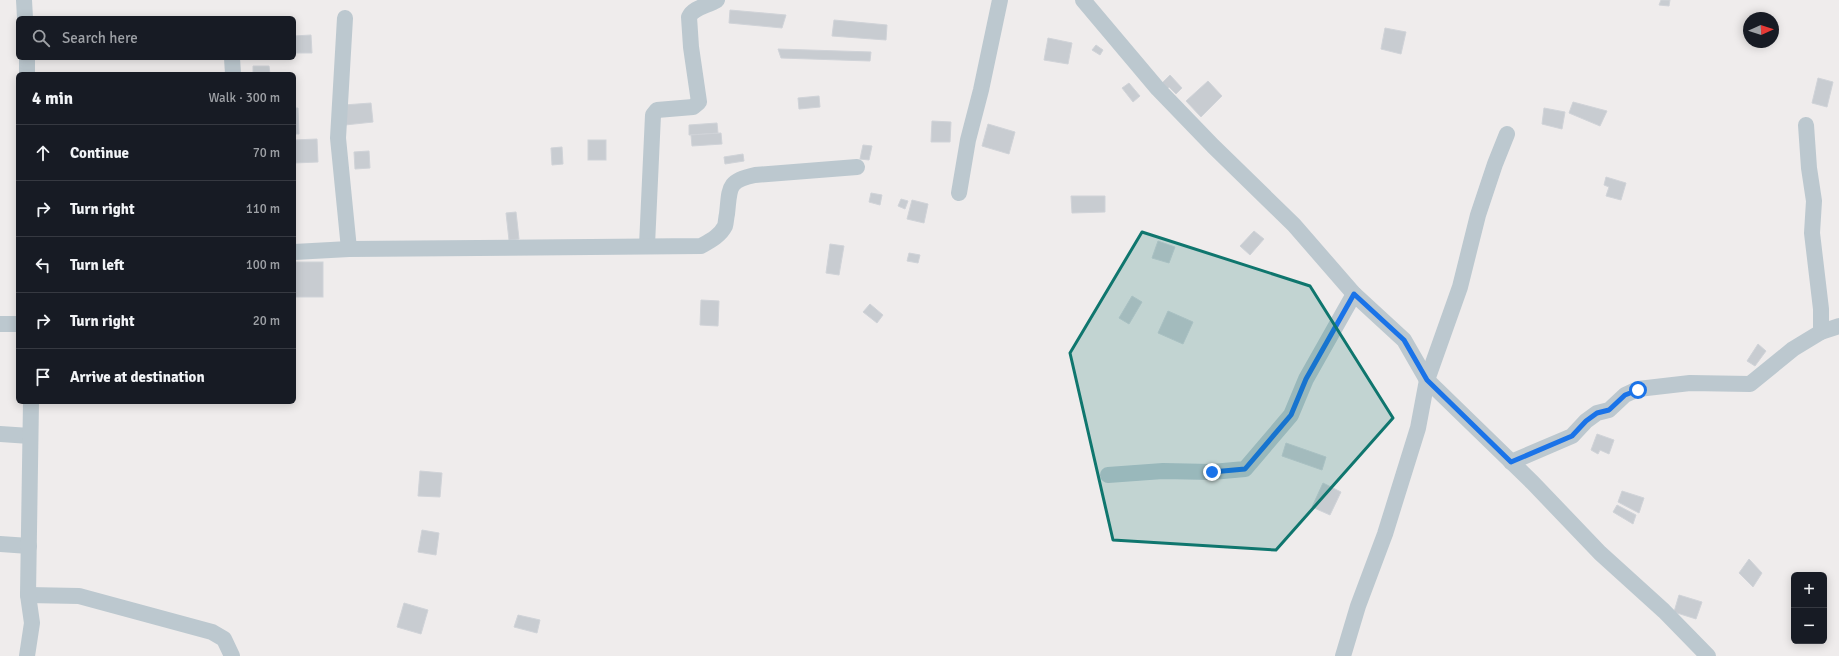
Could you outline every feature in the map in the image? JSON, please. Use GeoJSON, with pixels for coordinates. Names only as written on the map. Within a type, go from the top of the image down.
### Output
{"type":"FeatureCollection","features":[{"type":"Feature","properties":{"kind":"street"},"geometry":{"type":"LineString","coordinates":[[24,0],[25,16]]}},
{"type":"Feature","properties":{"kind":"street"},"geometry":{"type":"LineString","coordinates":[[648,246],[653,116],[657,110],[693,107],[699,102],[691,47],[689,17],[695,10],[710,5],[717,0]]}},
{"type":"Feature","properties":{"kind":"street"},"geometry":{"type":"LineString","coordinates":[[959,193],[968,140],[981,90],[1000,0]]}},
{"type":"Feature","properties":{"kind":"street"},"geometry":{"type":"LineString","coordinates":[[1083,0],[1158,89],[1213,146],[1294,225],[1354,294],[1404,340],[1427,380],[1511,462],[1600,553],[1664,611],[1708,656]]}},
{"type":"Feature","properties":{"kind":"street"},"geometry":{"type":"LineString","coordinates":[[345,18],[338,138],[349,249]]}},
{"type":"Feature","properties":{"kind":"street"},"geometry":{"type":"LineString","coordinates":[[27,60],[28,72]]}},
{"type":"Feature","properties":{"kind":"street"},"geometry":{"type":"LineString","coordinates":[[232,60],[233,72]]}},
{"type":"Feature","properties":{"kind":"street"},"geometry":{"type":"LineString","coordinates":[[1806,125],[1809,168],[1814,201],[1812,233],[1821,309],[1821,332]]}},
{"type":"Feature","properties":{"kind":"street"},"geometry":{"type":"LineString","coordinates":[[1343,656],[1358,606],[1390,519],[1418,428],[1427,380],[1460,287],[1478,215],[1507,134]]}},
{"type":"Feature","properties":{"kind":"street"},"geometry":{"type":"LineString","coordinates":[[296,252],[349,249],[701,246],[716,236],[725,226],[732,186],[739,178],[755,175],[857,167]]}},
{"type":"Feature","properties":{"kind":"street"},"geometry":{"type":"LineString","coordinates":[[1108,475],[1245,469],[1291,415],[1306,379],[1354,294]]}},
{"type":"Feature","properties":{"kind":"street"},"geometry":{"type":"LineString","coordinates":[[0,324],[16,324]]}},
{"type":"Feature","properties":{"kind":"street"},"geometry":{"type":"LineString","coordinates":[[1511,462],[1572,436],[1586,421],[1597,413],[1609,410],[1625,395],[1638,390],[1690,383],[1750,384],[1793,349],[1821,332],[1839,326]]}},
{"type":"Feature","properties":{"kind":"street"},"geometry":{"type":"LineString","coordinates":[[27,656],[32,623],[28,595],[31,404]]}},
{"type":"Feature","properties":{"kind":"street"},"geometry":{"type":"LineString","coordinates":[[0,434],[30,436]]}},
{"type":"Feature","properties":{"kind":"street"},"geometry":{"type":"LineString","coordinates":[[0,544],[29,546]]}},
{"type":"Feature","properties":{"kind":"street"},"geometry":{"type":"LineString","coordinates":[[28,595],[79,596],[212,632],[224,639],[232,656]]}},
{"type":"Feature","properties":{"kind":"highlighted area"},"geometry":{"type":"Polygon","coordinates":[[[1142,232],[1310,286],[1393,418],[1276,550],[1113,540],[1070,353],[1142,232]]]}},
{"type":"Feature","properties":{"kind":"building"},"geometry":{"type":"Polygon","coordinates":[[[1661,0],[1670,0],[1669,6],[1659,5],[1661,0]]]}},
{"type":"Feature","properties":{"kind":"building"},"geometry":{"type":"Polygon","coordinates":[[[730,10],[786,15],[782,28],[729,23],[730,10]]]}},
{"type":"Feature","properties":{"kind":"building"},"geometry":{"type":"Polygon","coordinates":[[[834,20],[887,25],[886,40],[832,36],[834,20]]]}},
{"type":"Feature","properties":{"kind":"building"},"geometry":{"type":"Polygon","coordinates":[[[1385,28],[1406,32],[1401,54],[1381,49],[1385,28]]]}},
{"type":"Feature","properties":{"kind":"building"},"geometry":{"type":"Polygon","coordinates":[[[311,35],[312,53],[296,53],[296,36],[311,35]]]}},
{"type":"Feature","properties":{"kind":"building"},"geometry":{"type":"Polygon","coordinates":[[[1048,38],[1072,43],[1068,64],[1044,60],[1048,38]]]}},
{"type":"Feature","properties":{"kind":"building"},"geometry":{"type":"Polygon","coordinates":[[[1096,45],[1103,50],[1100,55],[1092,50],[1096,45]]]}},
{"type":"Feature","properties":{"kind":"building"},"geometry":{"type":"Polygon","coordinates":[[[778,49],[871,52],[870,61],[781,58],[778,49]]]}},
{"type":"Feature","properties":{"kind":"building"},"geometry":{"type":"Polygon","coordinates":[[[253,66],[269,66],[270,72],[253,72],[253,66]]]}},
{"type":"Feature","properties":{"kind":"building"},"geometry":{"type":"Polygon","coordinates":[[[1170,75],[1182,88],[1176,94],[1169,87],[1164,92],[1159,86],[1170,75]]]}},
{"type":"Feature","properties":{"kind":"building"},"geometry":{"type":"Polygon","coordinates":[[[1818,78],[1833,82],[1827,107],[1812,103],[1818,78]]]}},
{"type":"Feature","properties":{"kind":"building"},"geometry":{"type":"Polygon","coordinates":[[[1208,81],[1222,96],[1201,117],[1186,101],[1208,81]]]}},
{"type":"Feature","properties":{"kind":"building"},"geometry":{"type":"Polygon","coordinates":[[[1129,83],[1140,96],[1133,102],[1122,88],[1129,83]]]}},
{"type":"Feature","properties":{"kind":"building"},"geometry":{"type":"Polygon","coordinates":[[[819,96],[820,107],[799,109],[798,98],[819,96]]]}},
{"type":"Feature","properties":{"kind":"building"},"geometry":{"type":"Polygon","coordinates":[[[1573,102],[1607,111],[1600,126],[1569,113],[1573,102]]]}},
{"type":"Feature","properties":{"kind":"building"},"geometry":{"type":"Polygon","coordinates":[[[371,103],[373,122],[345,125],[344,105],[371,103]]]}},
{"type":"Feature","properties":{"kind":"building"},"geometry":{"type":"Polygon","coordinates":[[[296,108],[298,108],[299,134],[296,134],[296,108]]]}},
{"type":"Feature","properties":{"kind":"building"},"geometry":{"type":"Polygon","coordinates":[[[1544,108],[1565,112],[1562,129],[1542,124],[1544,108]]]}},
{"type":"Feature","properties":{"kind":"building"},"geometry":{"type":"Polygon","coordinates":[[[932,121],[951,122],[950,142],[931,142],[932,121]]]}},
{"type":"Feature","properties":{"kind":"building"},"geometry":{"type":"Polygon","coordinates":[[[717,123],[718,133],[689,135],[689,125],[717,123]]]}},
{"type":"Feature","properties":{"kind":"building"},"geometry":{"type":"Polygon","coordinates":[[[988,124],[1015,132],[1009,154],[982,146],[988,124]]]}},
{"type":"Feature","properties":{"kind":"building"},"geometry":{"type":"Polygon","coordinates":[[[721,133],[722,144],[692,146],[691,135],[721,133]]]}},
{"type":"Feature","properties":{"kind":"building"},"geometry":{"type":"Polygon","coordinates":[[[317,139],[318,162],[296,163],[296,140],[317,139]]]}},
{"type":"Feature","properties":{"kind":"building"},"geometry":{"type":"Polygon","coordinates":[[[588,140],[606,140],[606,160],[588,160],[588,140]]]}},
{"type":"Feature","properties":{"kind":"building"},"geometry":{"type":"Polygon","coordinates":[[[863,145],[872,146],[869,160],[860,159],[863,145]]]}},
{"type":"Feature","properties":{"kind":"building"},"geometry":{"type":"Polygon","coordinates":[[[562,147],[563,164],[552,165],[551,148],[562,147]]]}},
{"type":"Feature","properties":{"kind":"building"},"geometry":{"type":"Polygon","coordinates":[[[369,151],[370,168],[355,169],[354,152],[369,151]]]}},
{"type":"Feature","properties":{"kind":"building"},"geometry":{"type":"Polygon","coordinates":[[[743,154],[744,161],[725,164],[724,157],[743,154]]]}},
{"type":"Feature","properties":{"kind":"building"},"geometry":{"type":"Polygon","coordinates":[[[1606,177],[1626,183],[1621,200],[1606,196],[1609,187],[1604,185],[1606,177]]]}},
{"type":"Feature","properties":{"kind":"building"},"geometry":{"type":"Polygon","coordinates":[[[871,193],[882,195],[880,205],[869,202],[871,193]]]}},
{"type":"Feature","properties":{"kind":"building"},"geometry":{"type":"Polygon","coordinates":[[[1071,196],[1105,196],[1105,212],[1072,213],[1071,196]]]}},
{"type":"Feature","properties":{"kind":"building"},"geometry":{"type":"Polygon","coordinates":[[[901,199],[908,201],[905,209],[898,206],[901,199]]]}},
{"type":"Feature","properties":{"kind":"building"},"geometry":{"type":"Polygon","coordinates":[[[912,200],[928,204],[924,223],[907,219],[912,200]]]}},
{"type":"Feature","properties":{"kind":"building"},"geometry":{"type":"Polygon","coordinates":[[[516,212],[519,239],[509,240],[506,213],[516,212]]]}},
{"type":"Feature","properties":{"kind":"building"},"geometry":{"type":"Polygon","coordinates":[[[1254,231],[1264,239],[1250,255],[1240,246],[1254,231]]]}},
{"type":"Feature","properties":{"kind":"building"},"geometry":{"type":"Polygon","coordinates":[[[1158,241],[1175,247],[1169,263],[1152,258],[1158,241]]]}},
{"type":"Feature","properties":{"kind":"building"},"geometry":{"type":"Polygon","coordinates":[[[830,244],[844,246],[839,275],[826,273],[830,244]]]}},
{"type":"Feature","properties":{"kind":"building"},"geometry":{"type":"Polygon","coordinates":[[[909,253],[920,255],[918,263],[907,261],[909,253]]]}},
{"type":"Feature","properties":{"kind":"building"},"geometry":{"type":"Polygon","coordinates":[[[296,262],[323,262],[323,297],[296,297],[296,262]]]}},
{"type":"Feature","properties":{"kind":"building"},"geometry":{"type":"Polygon","coordinates":[[[1132,296],[1142,302],[1129,324],[1119,318],[1132,296]]]}},
{"type":"Feature","properties":{"kind":"building"},"geometry":{"type":"Polygon","coordinates":[[[701,300],[719,301],[718,326],[700,325],[701,300]]]}},
{"type":"Feature","properties":{"kind":"building"},"geometry":{"type":"Polygon","coordinates":[[[870,304],[883,315],[877,323],[863,312],[870,304]]]}},
{"type":"Feature","properties":{"kind":"building"},"geometry":{"type":"Polygon","coordinates":[[[1168,311],[1193,322],[1183,344],[1158,333],[1168,311]]]}},
{"type":"Feature","properties":{"kind":"building"},"geometry":{"type":"Polygon","coordinates":[[[1758,344],[1766,351],[1755,366],[1747,361],[1758,344]]]}},
{"type":"Feature","properties":{"kind":"building"},"geometry":{"type":"Polygon","coordinates":[[[1597,434],[1614,440],[1609,454],[1600,450],[1598,454],[1591,450],[1597,434]]]}},
{"type":"Feature","properties":{"kind":"building"},"geometry":{"type":"Polygon","coordinates":[[[1286,443],[1326,457],[1322,470],[1282,456],[1286,443]]]}},
{"type":"Feature","properties":{"kind":"building"},"geometry":{"type":"Polygon","coordinates":[[[420,471],[442,473],[440,497],[418,496],[420,471]]]}},
{"type":"Feature","properties":{"kind":"building"},"geometry":{"type":"Polygon","coordinates":[[[1323,483],[1341,492],[1330,515],[1312,507],[1323,483]]]}},
{"type":"Feature","properties":{"kind":"building"},"geometry":{"type":"Polygon","coordinates":[[[1622,491],[1644,498],[1639,513],[1618,502],[1622,491]]]}},
{"type":"Feature","properties":{"kind":"building"},"geometry":{"type":"Polygon","coordinates":[[[1617,505],[1636,515],[1633,524],[1613,512],[1617,505]]]}},
{"type":"Feature","properties":{"kind":"building"},"geometry":{"type":"Polygon","coordinates":[[[422,530],[439,533],[436,555],[418,552],[422,530]]]}},
{"type":"Feature","properties":{"kind":"building"},"geometry":{"type":"Polygon","coordinates":[[[1749,559],[1762,573],[1753,587],[1739,573],[1749,559]]]}},
{"type":"Feature","properties":{"kind":"building"},"geometry":{"type":"Polygon","coordinates":[[[1679,595],[1702,602],[1696,619],[1674,612],[1679,595]]]}},
{"type":"Feature","properties":{"kind":"building"},"geometry":{"type":"Polygon","coordinates":[[[404,603],[428,610],[421,634],[397,627],[404,603]]]}},
{"type":"Feature","properties":{"kind":"building"},"geometry":{"type":"Polygon","coordinates":[[[518,615],[540,620],[537,633],[514,627],[518,615]]]}},
{"type":"Feature","properties":{"kind":"route"},"geometry":{"type":"LineString","coordinates":[[1212,472],[1239,471],[1245,469],[1291,415],[1306,379],[1354,294],[1375,315],[1404,340],[1427,380],[1511,462],[1531,455],[1572,436],[1586,421],[1597,413],[1609,410],[1625,395],[1638,390]]}}]}
